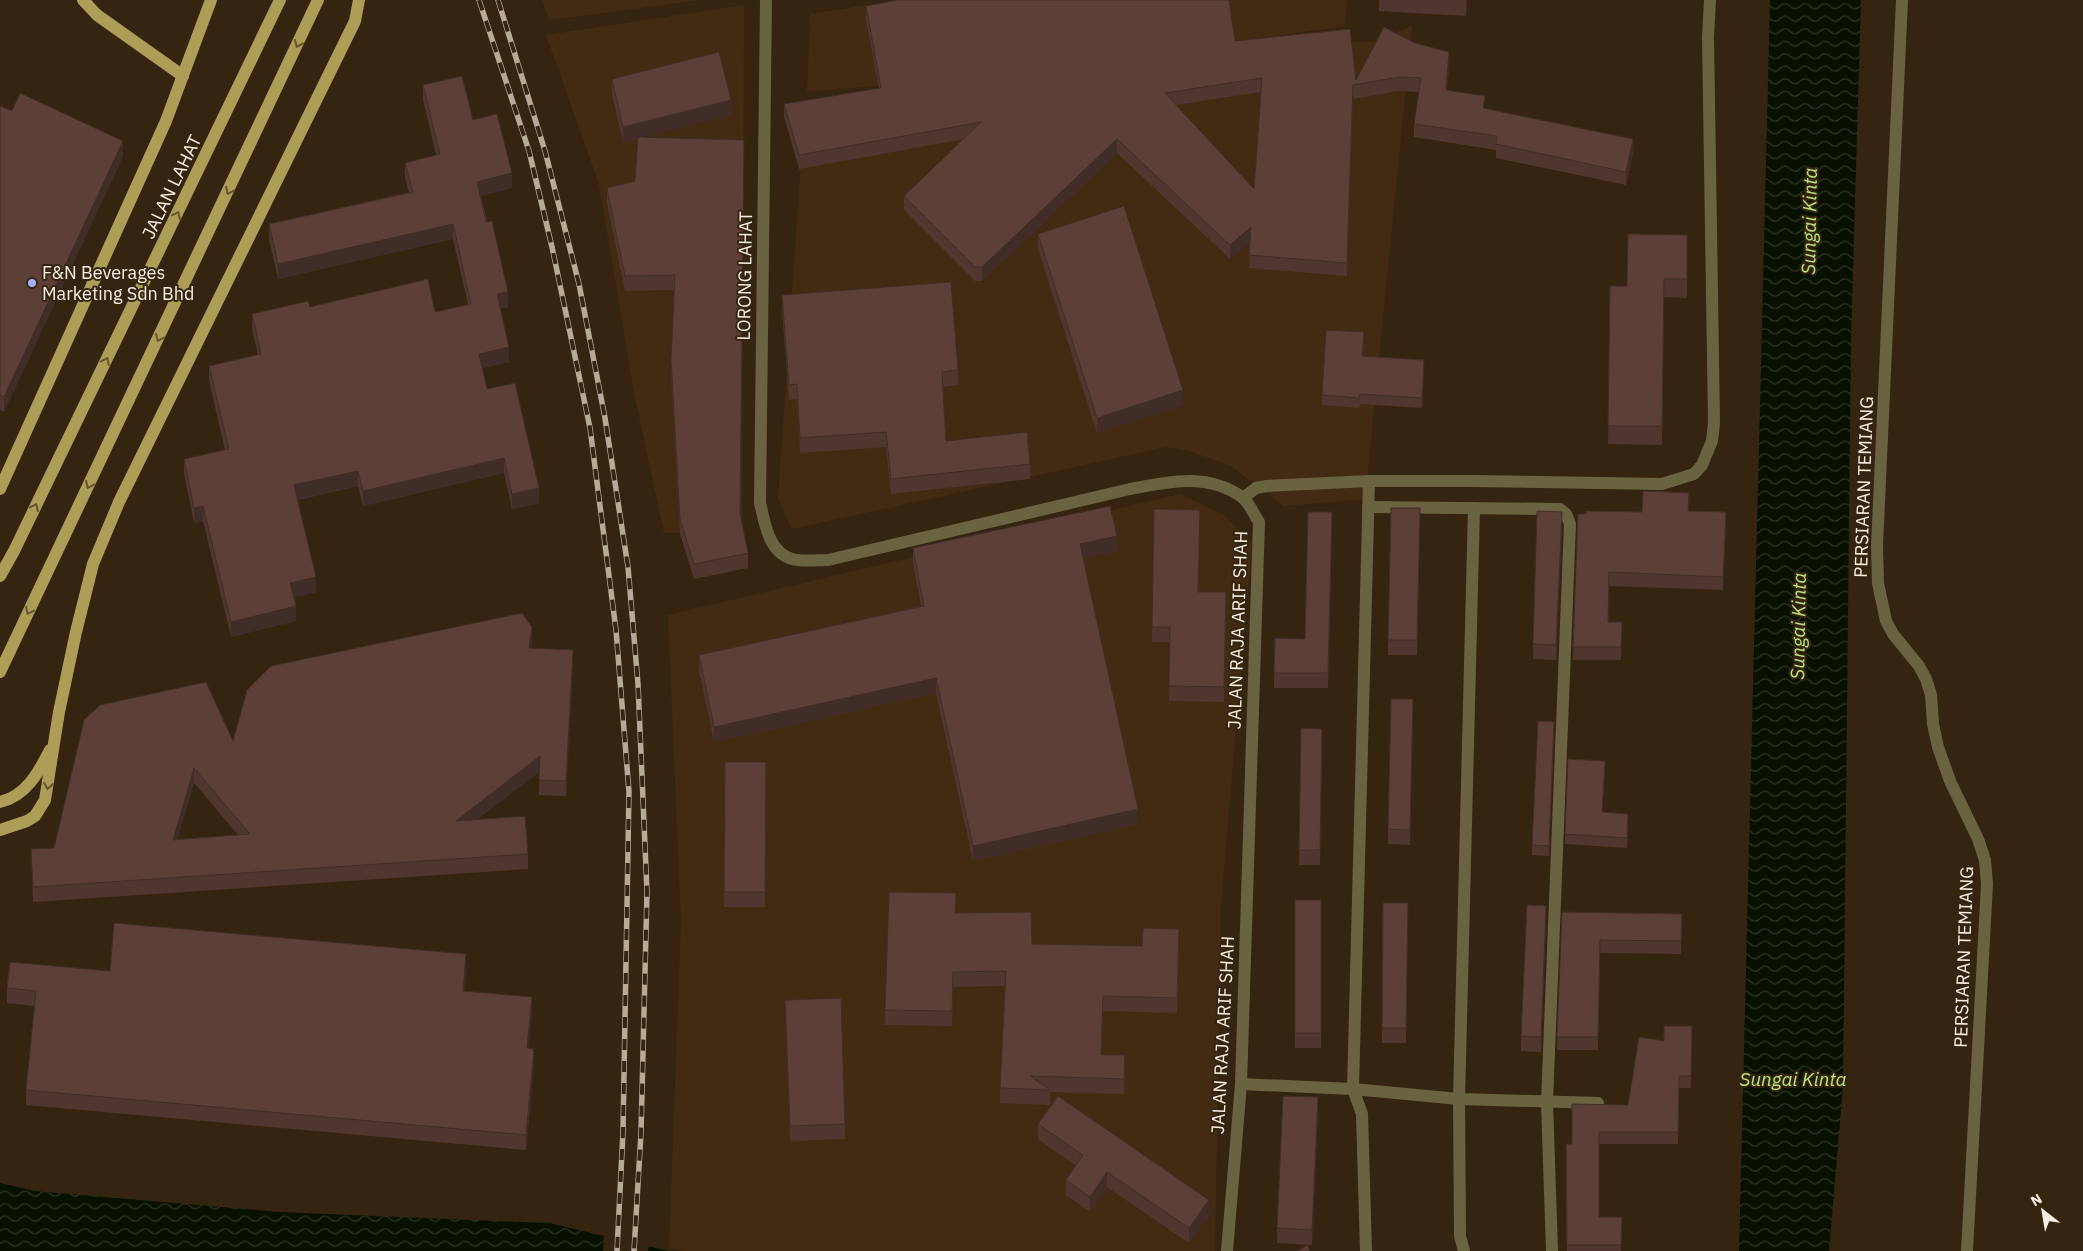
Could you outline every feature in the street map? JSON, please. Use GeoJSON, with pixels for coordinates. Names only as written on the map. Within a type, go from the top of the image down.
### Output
{"type":"FeatureCollection","features":[{"type":"Feature","properties":{"kind":"main road"},"geometry":{"type":"LineString","coordinates":[[83,0],[97,16],[183,76]]}},
{"type":"Feature","properties":{"kind":"main road"},"geometry":{"type":"LineString","coordinates":[[0,489],[98,276],[166,121],[211,0]]}},
{"type":"Feature","properties":{"kind":"main road","name":"JALAN LAHAT"},"geometry":{"type":"LineString","coordinates":[[0,576],[14,551],[280,0]]}},
{"type":"Feature","properties":{"kind":"main road"},"geometry":{"type":"LineString","coordinates":[[0,672],[318,0]]}},
{"type":"Feature","properties":{"kind":"main road"},"geometry":{"type":"LineString","coordinates":[[0,830],[27,821],[40,810],[46,800],[59,712],[93,564],[127,485],[355,21],[359,0]]}},
{"type":"Feature","properties":{"kind":"main road"},"geometry":{"type":"LineString","coordinates":[[0,802],[28,786],[41,768],[56,738]]}},
{"type":"Feature","properties":{"kind":"street","name":"LORONG LAHAT"},"geometry":{"type":"LineString","coordinates":[[766,0],[760,502],[767,534],[776,549]]}},
{"type":"Feature","properties":{"kind":"street"},"geometry":{"type":"LineString","coordinates":[[1243,498],[1256,488],[1267,486],[1369,481],[1662,484],[1694,474],[1702,465],[1712,440],[1714,422],[1708,37],[1710,0]]}},
{"type":"Feature","properties":{"kind":"street","name":"PERSIARAN TEMIANG"},"geometry":{"type":"LineString","coordinates":[[1902,0],[1877,546],[1878,574],[1886,621],[1892,634],[1926,679],[1931,695],[1933,724],[1943,764],[1978,839],[1985,860],[1987,884],[1968,1251]]}},
{"type":"Feature","properties":{"kind":"street","name":"JALAN RAJA ARIF SHAH"},"geometry":{"type":"LineString","coordinates":[[776,549],[791,559],[828,560],[1130,489],[1176,480],[1213,482],[1243,498],[1259,522],[1241,1084],[1227,1251]]}},
{"type":"Feature","properties":{"kind":"street"},"geometry":{"type":"LineString","coordinates":[[1366,1251],[1362,1114],[1353,1089],[1369,481]]}},
{"type":"Feature","properties":{"kind":"street"},"geometry":{"type":"LineString","coordinates":[[1368,507],[1560,509],[1566,514],[1570,524],[1547,1102],[1552,1251]]}},
{"type":"Feature","properties":{"kind":"street"},"geometry":{"type":"LineString","coordinates":[[1464,1251],[1460,1236],[1459,1099],[1474,508]]}},
{"type":"Feature","properties":{"kind":"street"},"geometry":{"type":"LineString","coordinates":[[1241,1084],[1353,1089],[1459,1099],[1598,1103]]}},
{"type":"Feature","properties":{"kind":"shaded area"},"geometry":{"type":"Polygon","coordinates":[[[542,0],[702,0],[549,20],[542,0]]]}},
{"type":"Feature","properties":{"kind":"shaded area"},"geometry":{"type":"Polygon","coordinates":[[[899,0],[1347,0],[1345,26],[1012,74],[807,92],[810,14],[899,0]]]}},
{"type":"Feature","properties":{"kind":"shaded area"},"geometry":{"type":"Polygon","coordinates":[[[744,5],[742,532],[664,533],[634,393],[599,184],[546,35],[744,5]]]}},
{"type":"Feature","properties":{"kind":"shaded area"},"geometry":{"type":"Polygon","coordinates":[[[1412,26],[1365,499],[1283,506],[1231,466],[1189,451],[1166,447],[792,529],[778,499],[805,103],[1341,41],[1373,42],[1412,26]]]}},
{"type":"Feature","properties":{"kind":"shaded area"},"geometry":{"type":"Polygon","coordinates":[[[1180,494],[1222,514],[1252,542],[1221,905],[1215,1251],[685,1251],[669,1248],[681,922],[668,615],[1180,494]]]}},
{"type":"Feature","properties":{"kind":"water","name":"Sungai Kinta"},"geometry":{"type":"Polygon","coordinates":[[[1770,0],[1861,0],[1851,338],[1843,1087],[1829,1251],[1739,1251],[1770,0]]]}},
{"type":"Feature","properties":{"kind":"water"},"geometry":{"type":"Polygon","coordinates":[[[0,1183],[35,1191],[279,1212],[549,1223],[669,1251],[0,1251],[0,1183]]]}},
{"type":"Feature","properties":{"kind":"pier"},"geometry":{"type":"Polygon","coordinates":[[[604,1233],[649,1244],[648,1251],[603,1251],[604,1233]]]}},
{"type":"Feature","properties":{"kind":"building"},"geometry":{"type":"Polygon","coordinates":[[[898,0],[1229,0],[1235,41],[1350,29],[1356,80],[1384,27],[1415,43],[1449,52],[1446,90],[1485,96],[1483,108],[1633,139],[1626,172],[1496,144],[1497,136],[1414,124],[1421,78],[1399,77],[1353,85],[1347,263],[1249,255],[1251,227],[1230,245],[1117,139],[982,267],[975,267],[904,196],[981,122],[799,155],[784,104],[881,88],[866,6],[898,0]],[[1262,78],[1165,93],[1254,189],[1262,78]]]}},
{"type":"Feature","properties":{"kind":"building"},"geometry":{"type":"Polygon","coordinates":[[[719,52],[731,100],[623,127],[612,79],[719,52]]]}},
{"type":"Feature","properties":{"kind":"building"},"geometry":{"type":"Polygon","coordinates":[[[462,76],[473,120],[497,114],[512,173],[477,182],[486,222],[492,221],[508,292],[497,294],[509,347],[479,354],[487,389],[515,383],[539,488],[512,494],[504,458],[363,491],[358,471],[294,485],[316,577],[290,583],[296,606],[231,622],[203,506],[194,508],[184,459],[229,449],[209,366],[261,354],[252,314],[308,301],[310,307],[428,279],[435,312],[471,304],[453,224],[278,264],[269,224],[413,192],[405,163],[440,154],[423,85],[462,76]]]}},
{"type":"Feature","properties":{"kind":"building","name":"F&N Beverages Marketing Sdn Bhd"},"geometry":{"type":"Polygon","coordinates":[[[20,93],[123,141],[4,397],[0,395],[0,106],[12,111],[20,93]]]}},
{"type":"Feature","properties":{"kind":"building"},"geometry":{"type":"Polygon","coordinates":[[[638,137],[744,140],[740,513],[748,553],[694,564],[680,519],[671,360],[675,275],[625,276],[607,188],[635,181],[638,137]]]}},
{"type":"Feature","properties":{"kind":"building"},"geometry":{"type":"Polygon","coordinates":[[[1124,206],[1183,390],[1097,418],[1038,234],[1124,206]]]}},
{"type":"Feature","properties":{"kind":"building"},"geometry":{"type":"Polygon","coordinates":[[[1628,234],[1687,235],[1687,279],[1664,279],[1662,426],[1608,426],[1610,286],[1627,286],[1628,234]]]}},
{"type":"Feature","properties":{"kind":"building"},"geometry":{"type":"Polygon","coordinates":[[[951,282],[958,370],[942,372],[946,441],[1027,432],[1030,464],[891,479],[886,432],[800,438],[797,384],[789,385],[782,295],[951,282]]]}},
{"type":"Feature","properties":{"kind":"building"},"geometry":{"type":"Polygon","coordinates":[[[1326,330],[1364,332],[1362,356],[1424,360],[1422,398],[1360,394],[1359,398],[1322,395],[1326,330]]]}},
{"type":"Feature","properties":{"kind":"building"},"geometry":{"type":"Polygon","coordinates":[[[1643,491],[1689,493],[1688,511],[1726,512],[1723,577],[1609,572],[1608,622],[1622,622],[1621,647],[1573,647],[1578,514],[1586,514],[1586,511],[1642,512],[1643,491]]]}},
{"type":"Feature","properties":{"kind":"building"},"geometry":{"type":"Polygon","coordinates":[[[1110,506],[1117,536],[1080,544],[1138,809],[973,846],[936,678],[714,727],[699,655],[924,606],[913,548],[1110,506]]]}},
{"type":"Feature","properties":{"kind":"building"},"geometry":{"type":"Polygon","coordinates":[[[1391,508],[1420,508],[1417,640],[1388,640],[1391,508]]]}},
{"type":"Feature","properties":{"kind":"building"},"geometry":{"type":"Polygon","coordinates":[[[1154,509],[1200,510],[1198,592],[1226,592],[1224,687],[1169,686],[1170,627],[1152,627],[1154,509]]]}},
{"type":"Feature","properties":{"kind":"building"},"geometry":{"type":"Polygon","coordinates":[[[1537,511],[1562,512],[1556,645],[1533,644],[1537,511]]]}},
{"type":"Feature","properties":{"kind":"building"},"geometry":{"type":"Polygon","coordinates":[[[1308,512],[1332,512],[1328,673],[1274,673],[1275,638],[1305,639],[1308,512]]]}},
{"type":"Feature","properties":{"kind":"building"},"geometry":{"type":"Polygon","coordinates":[[[522,613],[532,627],[529,648],[573,650],[566,781],[539,780],[540,756],[456,821],[525,816],[528,854],[33,887],[31,849],[54,848],[84,720],[100,705],[206,682],[233,741],[247,690],[271,666],[522,613]],[[194,768],[173,840],[250,834],[194,768]]]}},
{"type":"Feature","properties":{"kind":"building"},"geometry":{"type":"Polygon","coordinates":[[[1391,699],[1413,699],[1410,830],[1388,829],[1391,699]]]}},
{"type":"Feature","properties":{"kind":"building"},"geometry":{"type":"Polygon","coordinates":[[[1538,721],[1554,722],[1549,846],[1532,845],[1538,721]]]}},
{"type":"Feature","properties":{"kind":"building"},"geometry":{"type":"Polygon","coordinates":[[[1301,728],[1322,729],[1320,850],[1299,850],[1301,728]]]}},
{"type":"Feature","properties":{"kind":"building"},"geometry":{"type":"Polygon","coordinates":[[[1568,759],[1605,761],[1602,812],[1628,814],[1627,838],[1565,834],[1568,759]]]}},
{"type":"Feature","properties":{"kind":"building"},"geometry":{"type":"Polygon","coordinates":[[[725,762],[766,762],[765,892],[724,892],[725,762]]]}},
{"type":"Feature","properties":{"kind":"building"},"geometry":{"type":"Polygon","coordinates":[[[889,892],[956,893],[955,913],[1031,912],[1032,944],[1142,946],[1143,928],[1179,929],[1177,998],[1103,996],[1101,1055],[1125,1055],[1124,1079],[1030,1076],[1050,1090],[1000,1088],[1006,971],[953,972],[952,1011],[885,1010],[889,892]]]}},
{"type":"Feature","properties":{"kind":"building"},"geometry":{"type":"Polygon","coordinates":[[[1295,900],[1321,900],[1321,1033],[1295,1033],[1295,900]]]}},
{"type":"Feature","properties":{"kind":"building"},"geometry":{"type":"Polygon","coordinates":[[[1383,903],[1408,903],[1406,1028],[1382,1028],[1383,903]]]}},
{"type":"Feature","properties":{"kind":"building"},"geometry":{"type":"Polygon","coordinates":[[[1527,905],[1546,906],[1541,1037],[1521,1036],[1527,905]]]}},
{"type":"Feature","properties":{"kind":"building"},"geometry":{"type":"Polygon","coordinates":[[[1562,912],[1682,914],[1681,941],[1600,940],[1598,1037],[1557,1037],[1562,912]]]}},
{"type":"Feature","properties":{"kind":"building"},"geometry":{"type":"Polygon","coordinates":[[[114,923],[466,954],[463,991],[532,997],[527,1048],[534,1049],[526,1135],[26,1090],[36,991],[7,988],[10,962],[110,971],[114,923]]]}},
{"type":"Feature","properties":{"kind":"building"},"geometry":{"type":"Polygon","coordinates":[[[841,998],[845,1124],[790,1126],[785,1000],[841,998]]]}},
{"type":"Feature","properties":{"kind":"building"},"geometry":{"type":"Polygon","coordinates":[[[1664,1026],[1692,1026],[1691,1076],[1679,1076],[1678,1132],[1599,1132],[1599,1217],[1622,1217],[1621,1245],[1567,1245],[1566,1144],[1572,1144],[1572,1104],[1628,1105],[1639,1037],[1664,1041],[1664,1026]]]}},
{"type":"Feature","properties":{"kind":"building"},"geometry":{"type":"Polygon","coordinates":[[[1058,1096],[1209,1200],[1189,1228],[1107,1172],[1090,1197],[1066,1180],[1083,1155],[1038,1124],[1058,1096]]]}},
{"type":"Feature","properties":{"kind":"building"},"geometry":{"type":"Polygon","coordinates":[[[1283,1096],[1318,1097],[1312,1230],[1277,1228],[1283,1096]]]}},
{"type":"Feature","properties":{"kind":"building"},"geometry":{"type":"Polygon","coordinates":[[[1307,1245],[1310,1251],[1298,1251],[1307,1245]]]}},
{"type":"Feature","properties":{"kind":"railway"},"geometry":{"type":"LineString","coordinates":[[479,0],[529,151],[552,247],[590,428],[616,630],[629,792],[623,1132],[617,1251]]}},
{"type":"Feature","properties":{"kind":"railway"},"geometry":{"type":"LineString","coordinates":[[498,0],[545,151],[579,284],[605,418],[628,567],[638,684],[647,892],[641,1133],[634,1251]]}},
{"type":"Feature","properties":{"kind":"place","name":"F&N Beverages Marketing Sdn Bhd"},"geometry":{"type":"Point","coordinates":[32,283]}}]}
